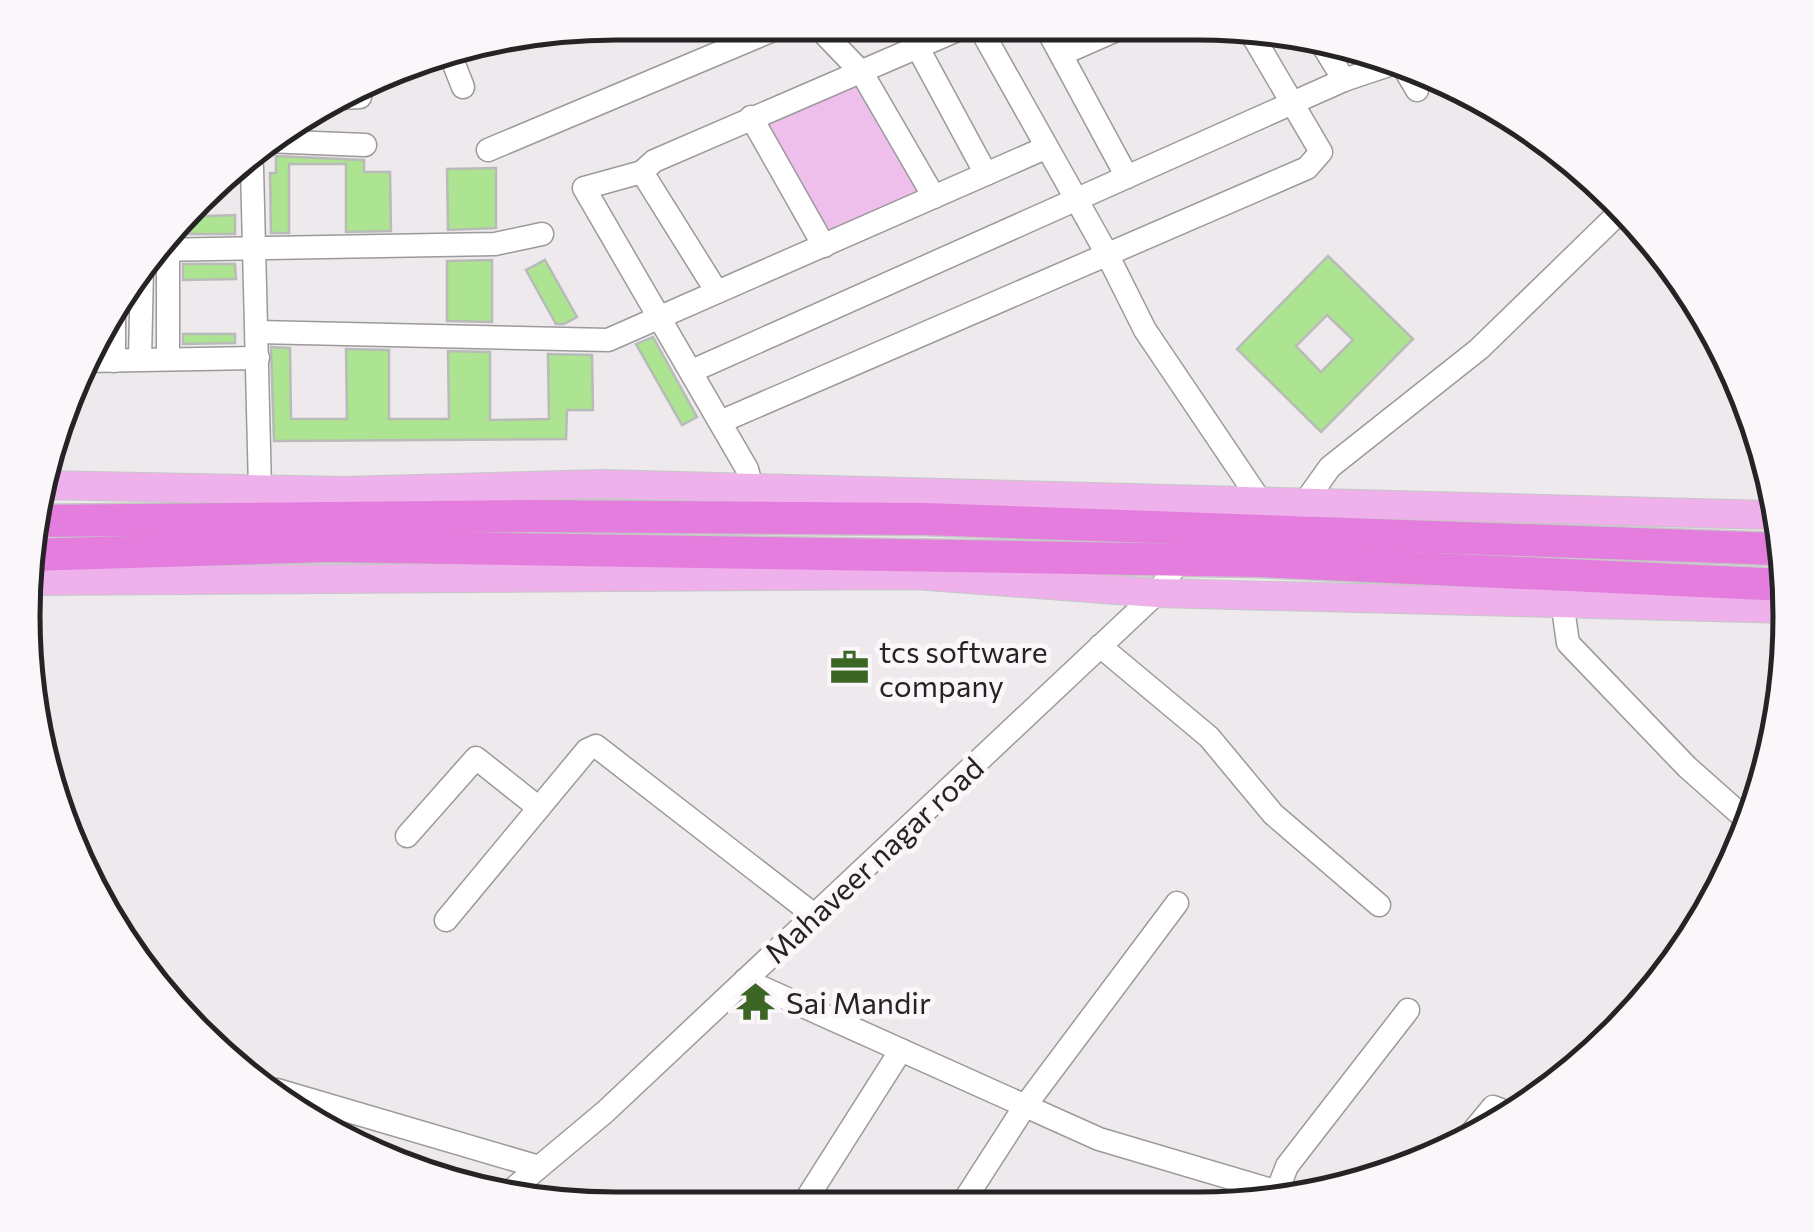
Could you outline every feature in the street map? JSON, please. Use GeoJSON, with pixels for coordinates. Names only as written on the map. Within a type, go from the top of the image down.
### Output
{"type":"FeatureCollection","features":[{"type":"Feature","properties":{"kind":"highway"},"geometry":{"type":"LineString","coordinates":[[48,520],[530,516],[925,519],[1260,532],[1772,584]]}},
{"type":"Feature","properties":{"kind":"highway"},"geometry":{"type":"LineString","coordinates":[[44,554],[328,546],[1179,560],[1305,516],[1769,548]]}},
{"type":"Feature","properties":{"kind":"main road"},"geometry":{"type":"LineString","coordinates":[[56,485],[260,489],[604,484],[752,488],[1260,532]]}},
{"type":"Feature","properties":{"kind":"main road"},"geometry":{"type":"LineString","coordinates":[[1305,516],[1764,515]]}},
{"type":"Feature","properties":{"kind":"main road"},"geometry":{"type":"LineString","coordinates":[[41,581],[915,575],[1157,593],[1773,608]]}},
{"type":"Feature","properties":{"kind":"street"},"geometry":{"type":"LineString","coordinates":[[488,150],[749,40]]}},
{"type":"Feature","properties":{"kind":"street"},"geometry":{"type":"LineString","coordinates":[[830,40],[862,73],[934,197]]}},
{"type":"Feature","properties":{"kind":"street"},"geometry":{"type":"LineString","coordinates":[[752,488],[692,372],[584,188],[642,172],[654,161],[751,116],[939,40]]}},
{"type":"Feature","properties":{"kind":"street"},"geometry":{"type":"LineString","coordinates":[[986,40],[1108,254],[1144,330],[1260,532]]}},
{"type":"Feature","properties":{"kind":"street"},"geometry":{"type":"LineString","coordinates":[[1053,40],[1127,177]]}},
{"type":"Feature","properties":{"kind":"street"},"geometry":{"type":"LineString","coordinates":[[1062,54],[1092,40]]}},
{"type":"Feature","properties":{"kind":"street"},"geometry":{"type":"LineString","coordinates":[[720,422],[1307,168],[1321,152],[1257,43]]}},
{"type":"Feature","properties":{"kind":"street"},"geometry":{"type":"LineString","coordinates":[[920,50],[986,174]]}},
{"type":"Feature","properties":{"kind":"street"},"geometry":{"type":"LineString","coordinates":[[1330,56],[1344,80]]}},
{"type":"Feature","properties":{"kind":"street"},"geometry":{"type":"LineString","coordinates":[[454,64],[463,86]]}},
{"type":"Feature","properties":{"kind":"street"},"geometry":{"type":"LineString","coordinates":[[692,372],[1344,80],[1376,69]]}},
{"type":"Feature","properties":{"kind":"street"},"geometry":{"type":"LineString","coordinates":[[1412,82],[1417,90]]}},
{"type":"Feature","properties":{"kind":"street"},"geometry":{"type":"LineString","coordinates":[[751,116],[824,246]]}},
{"type":"Feature","properties":{"kind":"street"},"geometry":{"type":"LineString","coordinates":[[289,142],[365,145]]}},
{"type":"Feature","properties":{"kind":"street"},"geometry":{"type":"LineString","coordinates":[[258,332],[608,340],[1045,148]]}},
{"type":"Feature","properties":{"kind":"street"},"geometry":{"type":"LineString","coordinates":[[252,170],[260,489]]}},
{"type":"Feature","properties":{"kind":"street"},"geometry":{"type":"LineString","coordinates":[[642,172],[717,292]]}},
{"type":"Feature","properties":{"kind":"street"},"geometry":{"type":"LineString","coordinates":[[1305,516],[1330,467],[1479,349],[1613,219]]}},
{"type":"Feature","properties":{"kind":"street"},"geometry":{"type":"LineString","coordinates":[[177,243],[255,248],[495,244],[542,234]]}},
{"type":"Feature","properties":{"kind":"street"},"geometry":{"type":"LineString","coordinates":[[165,258],[168,359]]}},
{"type":"Feature","properties":{"kind":"street"},"geometry":{"type":"LineString","coordinates":[[140,360],[142,290]]}},
{"type":"Feature","properties":{"kind":"street"},"geometry":{"type":"LineString","coordinates":[[114,334],[114,360]]}},
{"type":"Feature","properties":{"kind":"street"},"geometry":{"type":"LineString","coordinates":[[99,361],[258,358]]}},
{"type":"Feature","properties":{"kind":"street","name":"Mahaveer nagar road"},"geometry":{"type":"LineString","coordinates":[[519,1184],[746,980],[1157,593],[1179,560]]}},
{"type":"Feature","properties":{"kind":"street"},"geometry":{"type":"LineString","coordinates":[[1562,601],[1568,643],[1686,767],[1738,812]]}},
{"type":"Feature","properties":{"kind":"street"},"geometry":{"type":"LineString","coordinates":[[1100,646],[1209,737],[1272,814],[1379,905]]}},
{"type":"Feature","properties":{"kind":"street"},"geometry":{"type":"LineString","coordinates":[[446,920],[587,750],[596,746],[814,915]]}},
{"type":"Feature","properties":{"kind":"street"},"geometry":{"type":"LineString","coordinates":[[406,836],[470,760],[476,758],[539,808]]}},
{"type":"Feature","properties":{"kind":"street"},"geometry":{"type":"LineString","coordinates":[[970,1192],[1026,1106],[1177,903]]}},
{"type":"Feature","properties":{"kind":"street"},"geometry":{"type":"LineString","coordinates":[[746,980],[1099,1138],[1264,1188]]}},
{"type":"Feature","properties":{"kind":"street"},"geometry":{"type":"LineString","coordinates":[[1287,1185],[1286,1166],[1408,1010]]}},
{"type":"Feature","properties":{"kind":"street"},"geometry":{"type":"LineString","coordinates":[[811,1192],[901,1050]]}},
{"type":"Feature","properties":{"kind":"street"},"geometry":{"type":"LineString","coordinates":[[297,1096],[539,1167]]}},
{"type":"Feature","properties":{"kind":"shaded area"},"geometry":{"type":"Polygon","coordinates":[[[862,74],[924,190],[823,233],[762,119],[862,74]]]}},
{"type":"Feature","properties":{"kind":"building"},"geometry":{"type":"Polygon","coordinates":[[[276,156],[364,160],[364,172],[390,172],[391,231],[346,232],[346,164],[289,164],[289,233],[271,233],[270,173],[276,173],[276,156]]]}},
{"type":"Feature","properties":{"kind":"building"},"geometry":{"type":"Polygon","coordinates":[[[496,168],[496,228],[448,230],[447,169],[496,168]]]}},
{"type":"Feature","properties":{"kind":"building"},"geometry":{"type":"Polygon","coordinates":[[[235,215],[235,234],[185,234],[202,216],[235,215]]]}},
{"type":"Feature","properties":{"kind":"building"},"geometry":{"type":"Polygon","coordinates":[[[1328,256],[1413,339],[1321,432],[1237,349],[1328,256]],[[1327,315],[1296,346],[1321,372],[1353,340],[1327,315]]]}},
{"type":"Feature","properties":{"kind":"building"},"geometry":{"type":"Polygon","coordinates":[[[492,260],[492,322],[447,321],[447,261],[492,260]]]}},
{"type":"Feature","properties":{"kind":"building"},"geometry":{"type":"Polygon","coordinates":[[[545,260],[577,317],[564,324],[556,324],[526,270],[545,260]]]}},
{"type":"Feature","properties":{"kind":"building"},"geometry":{"type":"Polygon","coordinates":[[[183,264],[235,264],[236,279],[183,280],[183,264]]]}},
{"type":"Feature","properties":{"kind":"building"},"geometry":{"type":"Polygon","coordinates":[[[183,334],[235,334],[235,343],[183,344],[183,334]]]}},
{"type":"Feature","properties":{"kind":"building"},"geometry":{"type":"Polygon","coordinates":[[[653,337],[697,417],[682,425],[636,344],[653,337]]]}},
{"type":"Feature","properties":{"kind":"building"},"geometry":{"type":"Polygon","coordinates":[[[271,347],[290,348],[291,419],[347,419],[346,349],[389,350],[389,419],[449,419],[448,351],[490,352],[490,420],[549,419],[548,354],[592,355],[593,410],[567,410],[566,439],[274,441],[271,347]]]}},
{"type":"Feature","properties":{"kind":"place","name":"tcs software company"},"geometry":{"type":"Point","coordinates":[849,667]}},
{"type":"Feature","properties":{"kind":"place","name":"Sai Mandir"},"geometry":{"type":"Point","coordinates":[756,1001]}}]}
